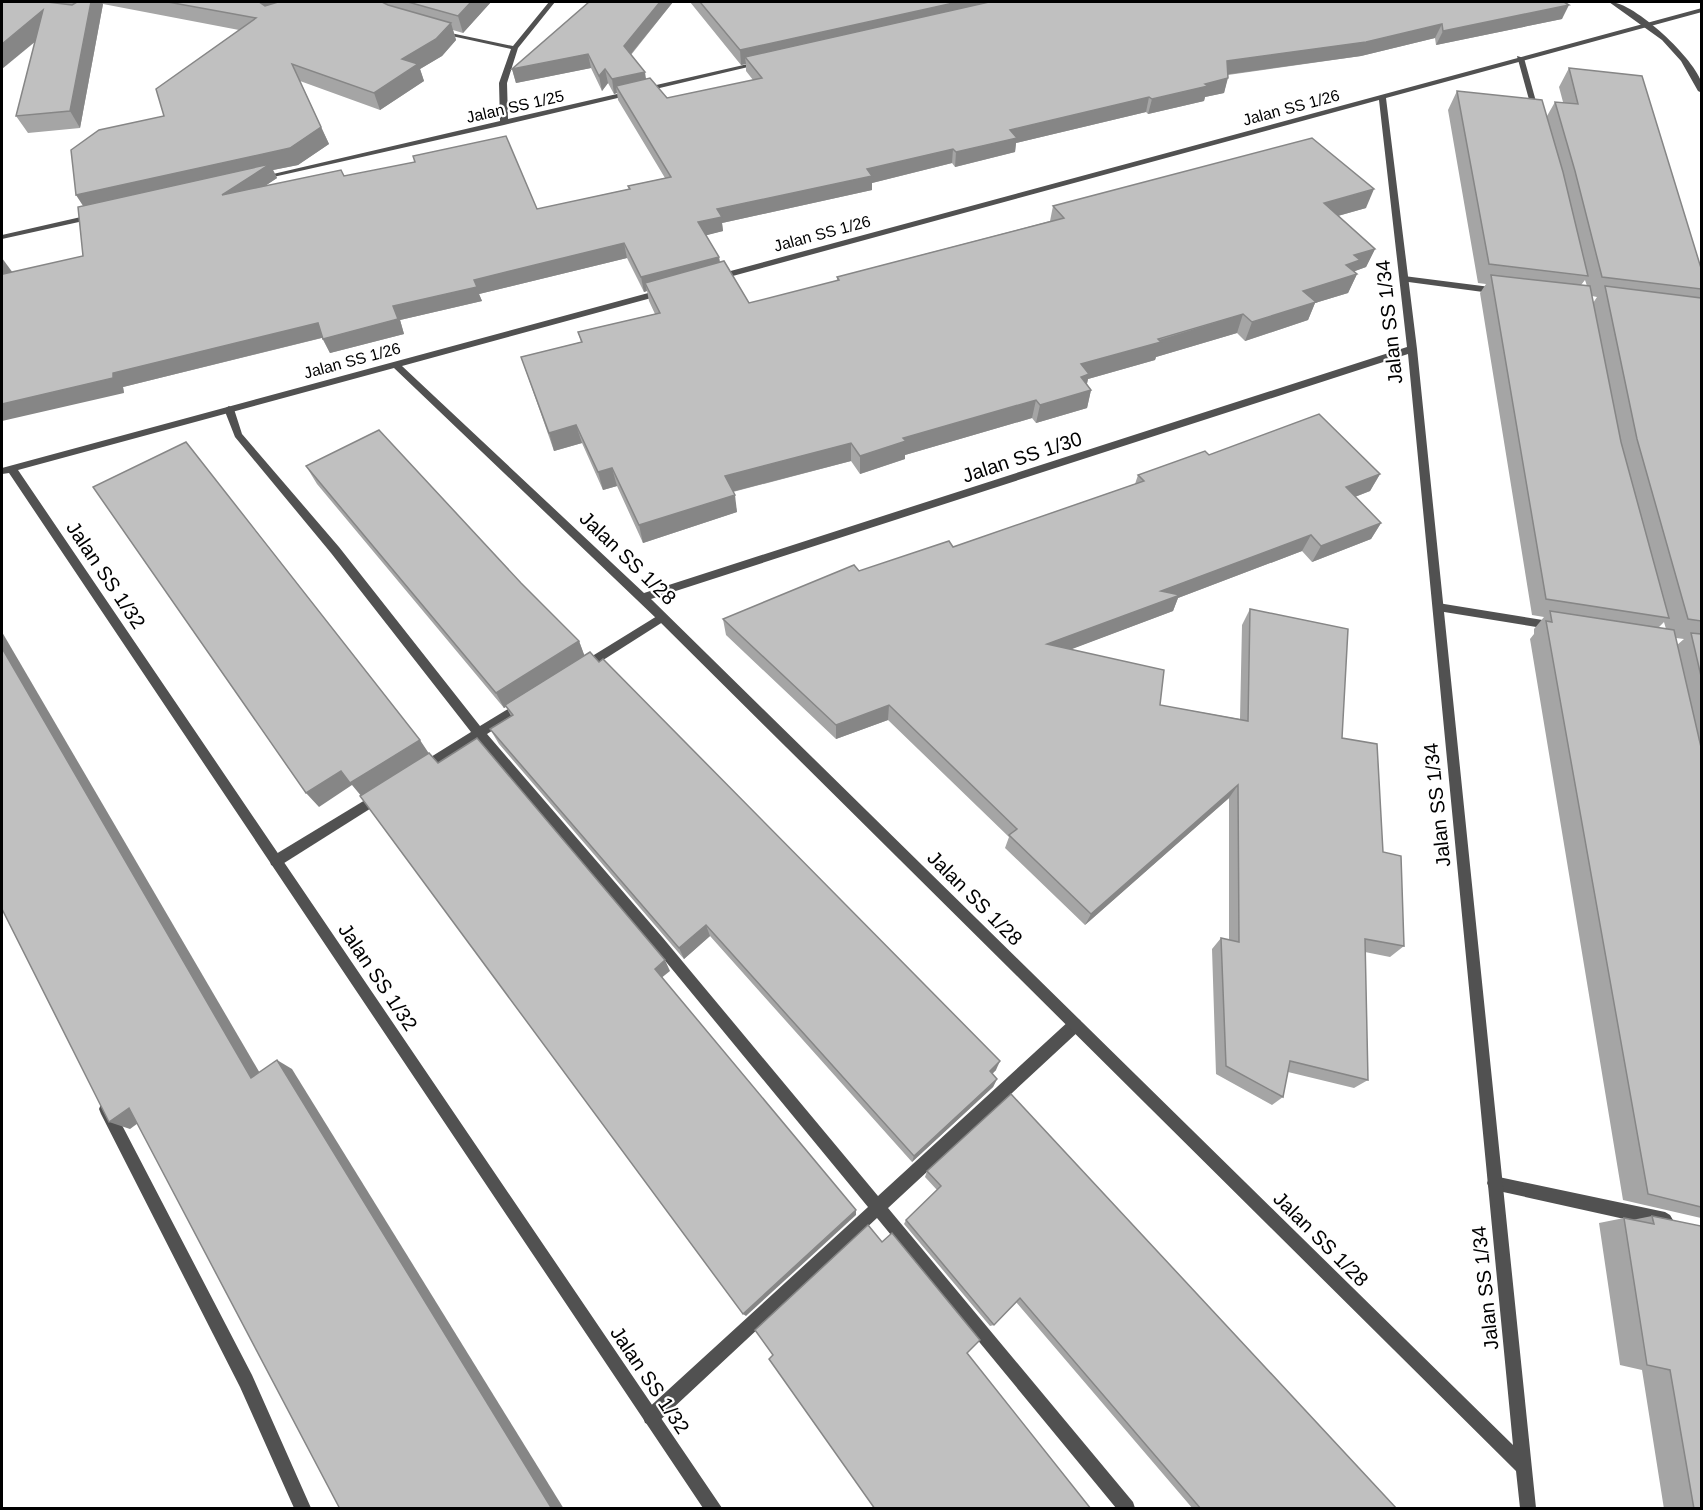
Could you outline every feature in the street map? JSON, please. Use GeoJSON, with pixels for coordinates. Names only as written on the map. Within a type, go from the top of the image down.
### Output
{"type":"FeatureCollection","features":[{"type":"Feature","properties":{"kind":"street"},"geometry":{"type":"LineString","coordinates":[[504,123],[502,83],[515,48],[552,2]]}},
{"type":"Feature","properties":{"kind":"street"},"geometry":{"type":"LineString","coordinates":[[1612,2],[1650,25],[1683,55],[1701,91]]}},
{"type":"Feature","properties":{"kind":"street","name":"Jalan SS 1/26"},"geometry":{"type":"LineString","coordinates":[[705,280],[1701,10]]}},
{"type":"Feature","properties":{"kind":"street"},"geometry":{"type":"LineString","coordinates":[[436,32],[515,48]]}},
{"type":"Feature","properties":{"kind":"street"},"geometry":{"type":"LineString","coordinates":[[1521,58],[1539,124]]}},
{"type":"Feature","properties":{"kind":"street","name":"Jalan SS 1/25"},"geometry":{"type":"LineString","coordinates":[[247,181],[768,62]]}},
{"type":"Feature","properties":{"kind":"street","name":"Jalan SS 1/34"},"geometry":{"type":"LineString","coordinates":[[1382,98],[1412,349],[1528,1509]]}},
{"type":"Feature","properties":{"kind":"street"},"geometry":{"type":"LineString","coordinates":[[2,237],[107,213]]}},
{"type":"Feature","properties":{"kind":"street"},"geometry":{"type":"LineString","coordinates":[[1404,279],[1505,291]]}},
{"type":"Feature","properties":{"kind":"street","name":"Jalan SS 1/26"},"geometry":{"type":"LineString","coordinates":[[6,470],[671,290]]}},
{"type":"Feature","properties":{"kind":"street","name":"Jalan SS 1/30"},"geometry":{"type":"LineString","coordinates":[[642,598],[1412,349]]}},
{"type":"Feature","properties":{"kind":"street","name":"Jalan SS 1/28"},"geometry":{"type":"LineString","coordinates":[[395,364],[662,617],[1522,1465]]}},
{"type":"Feature","properties":{"kind":"street"},"geometry":{"type":"LineString","coordinates":[[229,409],[238,435],[335,550],[479,733],[658,942],[1127,1509]]}},
{"type":"Feature","properties":{"kind":"street","name":"Jalan SS 1/32"},"geometry":{"type":"LineString","coordinates":[[6,470],[276,861],[713,1509]]}},
{"type":"Feature","properties":{"kind":"street"},"geometry":{"type":"LineString","coordinates":[[1438,607],[1567,627]]}},
{"type":"Feature","properties":{"kind":"street"},"geometry":{"type":"LineString","coordinates":[[576,672],[662,617]]}},
{"type":"Feature","properties":{"kind":"street"},"geometry":{"type":"LineString","coordinates":[[412,776],[537,696]]}},
{"type":"Feature","properties":{"kind":"street"},"geometry":{"type":"LineString","coordinates":[[276,861],[392,788]]}},
{"type":"Feature","properties":{"kind":"street"},"geometry":{"type":"LineString","coordinates":[[651,1417],[1075,1025]]}},
{"type":"Feature","properties":{"kind":"street"},"geometry":{"type":"LineString","coordinates":[[99,1095],[246,1381],[303,1509]]}},
{"type":"Feature","properties":{"kind":"street"},"geometry":{"type":"LineString","coordinates":[[1494,1183],[1678,1222]]}},
{"type":"Feature","properties":{"kind":"building"},"geometry":{"type":"Polygon","coordinates":[[[2,2],[47,2],[72,5],[77,2],[91,2],[70,111],[16,116],[43,10],[2,44],[2,2]]]}},
{"type":"Feature","properties":{"kind":"building"},"geometry":{"type":"Polygon","coordinates":[[[168,2],[259,2],[265,6],[278,2],[382,2],[451,23],[436,39],[402,59],[418,64],[374,93],[292,64],[321,127],[290,148],[76,195],[71,150],[99,130],[164,116],[156,89],[256,18],[168,2]]]}},
{"type":"Feature","properties":{"kind":"building"},"geometry":{"type":"Polygon","coordinates":[[[408,2],[471,2],[458,16],[408,2]]]}},
{"type":"Feature","properties":{"kind":"building"},"geometry":{"type":"Polygon","coordinates":[[[589,2],[660,2],[624,46],[645,72],[612,79],[605,69],[599,76],[588,54],[512,69],[589,2]]]}},
{"type":"Feature","properties":{"kind":"building"},"geometry":{"type":"Polygon","coordinates":[[[700,2],[958,2],[740,50],[700,2]]]}},
{"type":"Feature","properties":{"kind":"building"},"geometry":{"type":"Polygon","coordinates":[[[989,2],[1564,2],[1569,5],[1443,31],[1442,24],[1366,42],[1227,61],[1228,78],[1205,84],[1208,86],[1152,99],[1149,97],[1010,130],[1017,138],[956,152],[953,149],[867,169],[872,176],[717,209],[722,217],[698,222],[719,257],[641,277],[624,243],[474,280],[477,287],[393,306],[398,319],[323,339],[318,323],[113,373],[113,378],[2,404],[2,258],[3,274],[83,256],[78,207],[270,164],[222,195],[341,170],[344,176],[415,162],[413,156],[506,136],[537,209],[630,189],[628,186],[671,177],[616,86],[650,78],[667,98],[762,78],[745,57],[989,2]]]}},
{"type":"Feature","properties":{"kind":"building"},"geometry":{"type":"Polygon","coordinates":[[[1569,68],[1642,76],[1701,268],[1701,289],[1602,277],[1555,102],[1578,104],[1569,68]]]}},
{"type":"Feature","properties":{"kind":"building"},"geometry":{"type":"Polygon","coordinates":[[[1457,91],[1542,100],[1563,172],[1588,276],[1489,264],[1457,91]]]}},
{"type":"Feature","properties":{"kind":"building"},"geometry":{"type":"Polygon","coordinates":[[[1312,138],[1374,189],[1324,203],[1375,249],[1354,255],[1360,260],[1346,265],[1357,274],[1303,291],[1316,302],[1252,322],[1243,314],[1158,339],[1161,342],[1081,364],[1089,374],[1081,377],[1091,390],[1040,405],[1036,400],[903,438],[906,441],[860,456],[851,443],[725,476],[735,495],[639,525],[612,468],[598,472],[576,425],[549,433],[521,357],[582,342],[578,332],[660,313],[645,283],[724,261],[749,303],[839,280],[837,277],[1064,218],[1053,206],[1312,138]]]}},
{"type":"Feature","properties":{"kind":"building"},"geometry":{"type":"Polygon","coordinates":[[[1491,275],[1590,286],[1621,442],[1669,618],[1546,599],[1491,275]]]}},
{"type":"Feature","properties":{"kind":"building"},"geometry":{"type":"Polygon","coordinates":[[[1605,286],[1701,298],[1701,621],[1688,619],[1637,439],[1605,286]]]}},
{"type":"Feature","properties":{"kind":"building"},"geometry":{"type":"Polygon","coordinates":[[[1319,414],[1380,474],[1346,487],[1381,523],[1321,546],[1311,535],[1161,591],[1180,595],[1047,644],[1164,670],[1160,705],[1248,721],[1250,609],[1348,629],[1342,738],[1377,744],[1383,852],[1401,856],[1404,946],[1365,939],[1368,1080],[1290,1061],[1283,1097],[1226,1066],[1221,938],[1239,942],[1238,785],[1091,914],[1009,835],[1017,829],[889,705],[836,725],[723,619],[854,565],[859,571],[949,541],[953,547],[1144,481],[1138,475],[1205,451],[1209,455],[1319,414]]]}},
{"type":"Feature","properties":{"kind":"building"},"geometry":{"type":"Polygon","coordinates":[[[379,430],[521,583],[579,641],[496,693],[306,466],[379,430]]]}},
{"type":"Feature","properties":{"kind":"building"},"geometry":{"type":"Polygon","coordinates":[[[186,442],[420,740],[350,783],[341,771],[306,793],[93,487],[186,442]]]}},
{"type":"Feature","properties":{"kind":"building"},"geometry":{"type":"Polygon","coordinates":[[[1550,611],[1674,630],[1701,747],[1701,1207],[1648,1194],[1546,621],[1552,622],[1550,611]]]}},
{"type":"Feature","properties":{"kind":"building"},"geometry":{"type":"Polygon","coordinates":[[[1691,633],[1701,634],[1701,676],[1691,633]]]}},
{"type":"Feature","properties":{"kind":"building"},"geometry":{"type":"Polygon","coordinates":[[[2,648],[251,1078],[277,1060],[552,1509],[340,1509],[129,1108],[109,1122],[2,909],[2,648]]]}},
{"type":"Feature","properties":{"kind":"building"},"geometry":{"type":"Polygon","coordinates":[[[590,652],[599,662],[603,659],[1000,1061],[990,1071],[997,1079],[914,1156],[706,925],[679,948],[490,729],[513,715],[505,705],[590,652]]]}},
{"type":"Feature","properties":{"kind":"building"},"geometry":{"type":"Polygon","coordinates":[[[477,738],[665,960],[655,969],[856,1210],[743,1314],[360,796],[429,753],[438,763],[477,738]]]}},
{"type":"Feature","properties":{"kind":"building"},"geometry":{"type":"Polygon","coordinates":[[[1011,1094],[1397,1509],[1201,1509],[1020,1298],[994,1325],[906,1220],[941,1186],[927,1171],[1011,1094]]]}},
{"type":"Feature","properties":{"kind":"building"},"geometry":{"type":"Polygon","coordinates":[[[1652,1216],[1701,1226],[1701,1509],[1694,1509],[1670,1370],[1647,1365],[1624,1218],[1654,1224],[1652,1216]]]}},
{"type":"Feature","properties":{"kind":"building"},"geometry":{"type":"Polygon","coordinates":[[[868,1225],[882,1242],[892,1233],[980,1340],[967,1353],[1091,1509],[875,1509],[769,1359],[773,1355],[755,1330],[868,1225]]]}}]}
